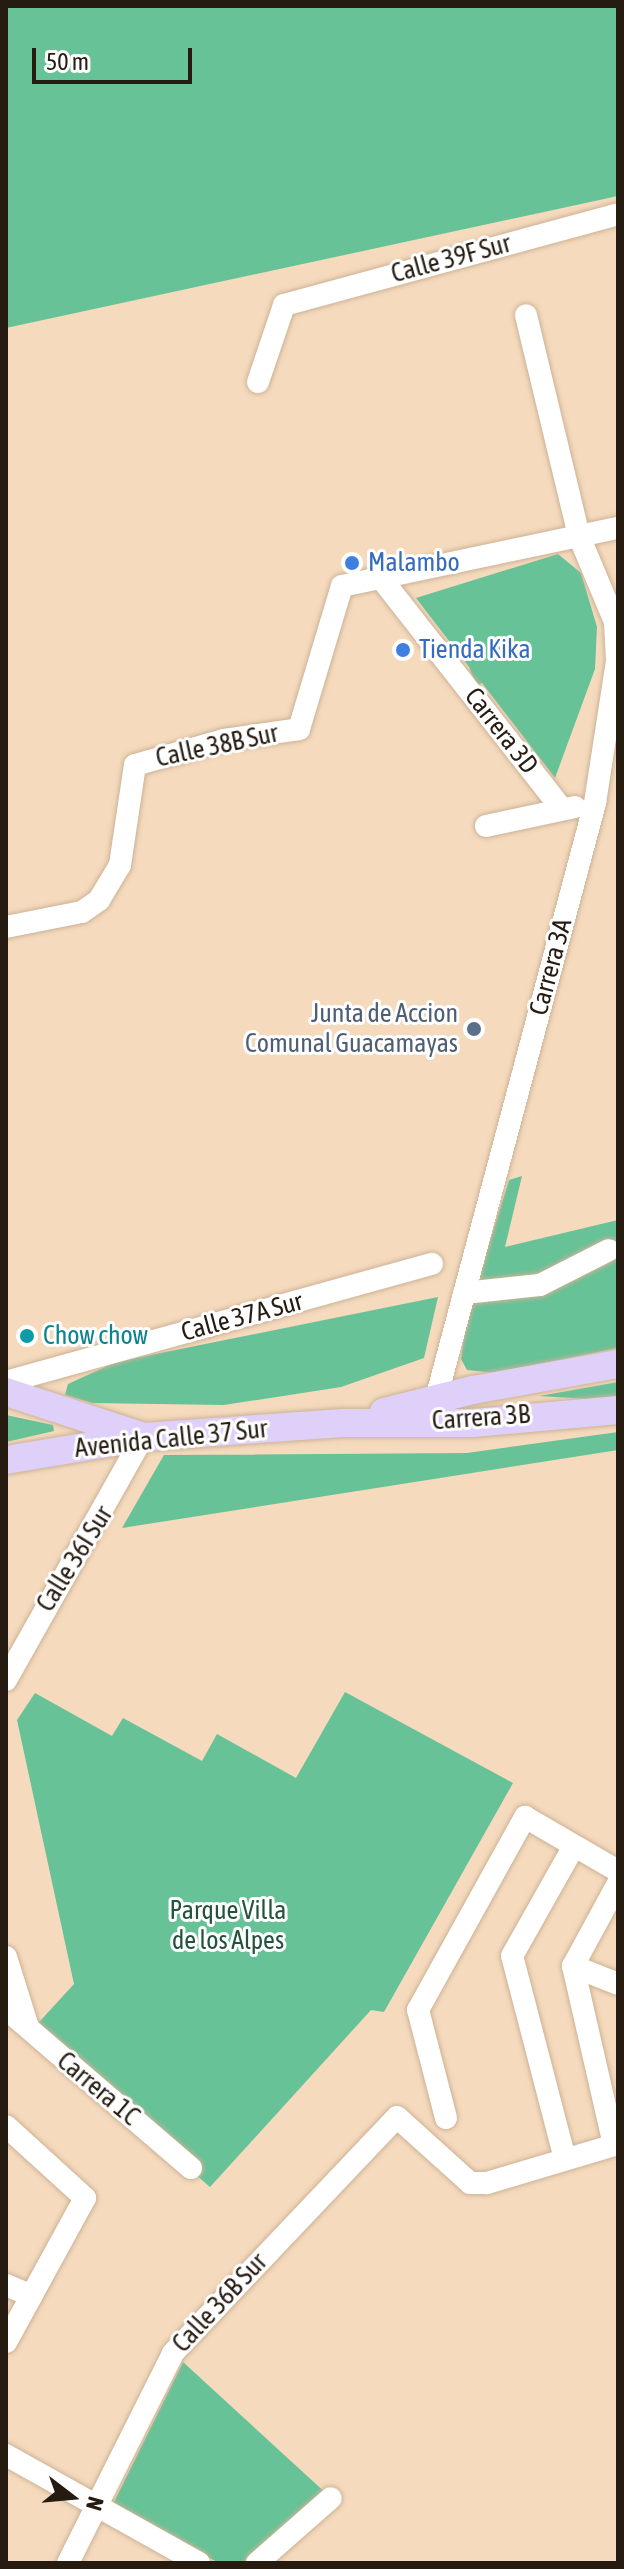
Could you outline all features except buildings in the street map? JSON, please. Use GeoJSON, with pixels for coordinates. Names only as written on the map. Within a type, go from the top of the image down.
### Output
{"type":"FeatureCollection","features":[{"type":"Feature","properties":{"kind":"main road"},"geometry":{"type":"LineString","coordinates":[[343,1423],[436,1399],[618,1364]]}},
{"type":"Feature","properties":{"kind":"main road"},"geometry":{"type":"LineString","coordinates":[[6,1392],[143,1437]]}},
{"type":"Feature","properties":{"kind":"main road","name":"Carrera 3B"},"geometry":{"type":"LineString","coordinates":[[343,1423],[473,1423],[618,1410]]}},
{"type":"Feature","properties":{"kind":"main road","name":"Avenida Calle 37 Sur"},"geometry":{"type":"LineString","coordinates":[[6,1477],[43,1454],[143,1437],[343,1423]]}},
{"type":"Feature","properties":{"kind":"main road"},"geometry":{"type":"LineString","coordinates":[[6,1460],[43,1454]]}},
{"type":"Feature","properties":{"kind":"street","name":"Calle 39F Sur"},"geometry":{"type":"LineString","coordinates":[[258,382],[284,305],[618,214]]}},
{"type":"Feature","properties":{"kind":"street","name":"Carrera 3A"},"geometry":{"type":"LineString","coordinates":[[436,1399],[595,803],[612,703],[615,622],[579,536],[526,315]]}},
{"type":"Feature","properties":{"kind":"street"},"geometry":{"type":"LineString","coordinates":[[380,577],[618,528]]}},
{"type":"Feature","properties":{"kind":"street","name":"Calle 38B Sur"},"geometry":{"type":"LineString","coordinates":[[6,927],[82,912],[99,900],[120,865],[135,765],[224,740],[299,729],[342,586],[380,577]]}},
{"type":"Feature","properties":{"kind":"street","name":"Carrera 3D"},"geometry":{"type":"LineString","coordinates":[[380,577],[562,809]]}},
{"type":"Feature","properties":{"kind":"street"},"geometry":{"type":"LineString","coordinates":[[486,826],[595,803]]}},
{"type":"Feature","properties":{"kind":"street"},"geometry":{"type":"LineString","coordinates":[[464,1293],[540,1285],[609,1250]]}},
{"type":"Feature","properties":{"kind":"street","name":"Calle 37A Sur"},"geometry":{"type":"LineString","coordinates":[[6,1382],[432,1264]]}},
{"type":"Feature","properties":{"kind":"street","name":"Calle 36I Sur"},"geometry":{"type":"LineString","coordinates":[[6,1680],[143,1437]]}},
{"type":"Feature","properties":{"kind":"street"},"geometry":{"type":"LineString","coordinates":[[446,2118],[418,2010],[525,1817],[618,1871]]}},
{"type":"Feature","properties":{"kind":"street"},"geometry":{"type":"LineString","coordinates":[[574,1846],[512,1956],[565,2159],[616,2144],[573,1966],[618,1883]]}},
{"type":"Feature","properties":{"kind":"street"},"geometry":{"type":"LineString","coordinates":[[6,1957],[30,2032]]}},
{"type":"Feature","properties":{"kind":"street"},"geometry":{"type":"LineString","coordinates":[[573,1966],[618,1984]]}},
{"type":"Feature","properties":{"kind":"street","name":"Carrera 1C"},"geometry":{"type":"LineString","coordinates":[[6,2009],[191,2168]]}},
{"type":"Feature","properties":{"kind":"street","name":"Calle 36B Sur"},"geometry":{"type":"LineString","coordinates":[[68,2563],[94,2503],[177,2346],[397,2117],[470,2183],[487,2183],[565,2159]]}},
{"type":"Feature","properties":{"kind":"street"},"geometry":{"type":"LineString","coordinates":[[6,2126],[85,2198],[6,2342]]}},
{"type":"Feature","properties":{"kind":"street"},"geometry":{"type":"LineString","coordinates":[[6,2285],[32,2296]]}},
{"type":"Feature","properties":{"kind":"street"},"geometry":{"type":"LineString","coordinates":[[6,2455],[199,2563]]}},
{"type":"Feature","properties":{"kind":"street"},"geometry":{"type":"LineString","coordinates":[[257,2563],[331,2498]]}},
{"type":"Feature","properties":{"kind":"green space"},"geometry":{"type":"Polygon","coordinates":[[[6,6],[618,6],[618,196],[6,328],[6,6]]]}},
{"type":"Feature","properties":{"kind":"green space"},"geometry":{"type":"Polygon","coordinates":[[[558,554],[581,573],[597,627],[595,669],[555,778],[482,683],[476,685],[469,667],[416,598],[558,554]]]}},
{"type":"Feature","properties":{"kind":"green space"},"geometry":{"type":"Polygon","coordinates":[[[522,1176],[505,1247],[618,1220],[618,1348],[495,1373],[467,1370],[461,1359],[465,1331],[487,1251],[509,1180],[522,1176]]]}},
{"type":"Feature","properties":{"kind":"green space"},"geometry":{"type":"Polygon","coordinates":[[[438,1297],[424,1358],[341,1387],[224,1405],[92,1403],[65,1395],[68,1384],[116,1362],[438,1297]]]}},
{"type":"Feature","properties":{"kind":"green space"},"geometry":{"type":"Polygon","coordinates":[[[618,1382],[618,1401],[539,1396],[618,1382]]]}},
{"type":"Feature","properties":{"kind":"green space"},"geometry":{"type":"Polygon","coordinates":[[[6,1415],[53,1425],[54,1431],[6,1442],[6,1415]]]}},
{"type":"Feature","properties":{"kind":"green space"},"geometry":{"type":"Polygon","coordinates":[[[618,1432],[618,1450],[122,1528],[164,1455],[467,1453],[618,1432]]]}},
{"type":"Feature","properties":{"kind":"green space","name":"Parque Villa de los Alpes"},"geometry":{"type":"Polygon","coordinates":[[[345,1692],[513,1783],[384,2012],[371,2010],[210,2187],[30,2032],[74,1984],[17,1720],[35,1693],[112,1736],[123,1718],[202,1761],[217,1734],[296,1778],[345,1692]]]}},
{"type":"Feature","properties":{"kind":"green space"},"geometry":{"type":"Polygon","coordinates":[[[183,2362],[329,2496],[246,2563],[219,2563],[112,2506],[183,2362]]]}},
{"type":"Feature","properties":{"kind":"place","name":"Malambo"},"geometry":{"type":"Point","coordinates":[352,563]}},
{"type":"Feature","properties":{"kind":"place","name":"Tienda Kika"},"geometry":{"type":"Point","coordinates":[403,650]}},
{"type":"Feature","properties":{"kind":"place","name":"Junta de Accion Comunal Guacamayas"},"geometry":{"type":"Point","coordinates":[474,1029]}},
{"type":"Feature","properties":{"kind":"place","name":"Chow chow"},"geometry":{"type":"Point","coordinates":[27,1336]}}]}
